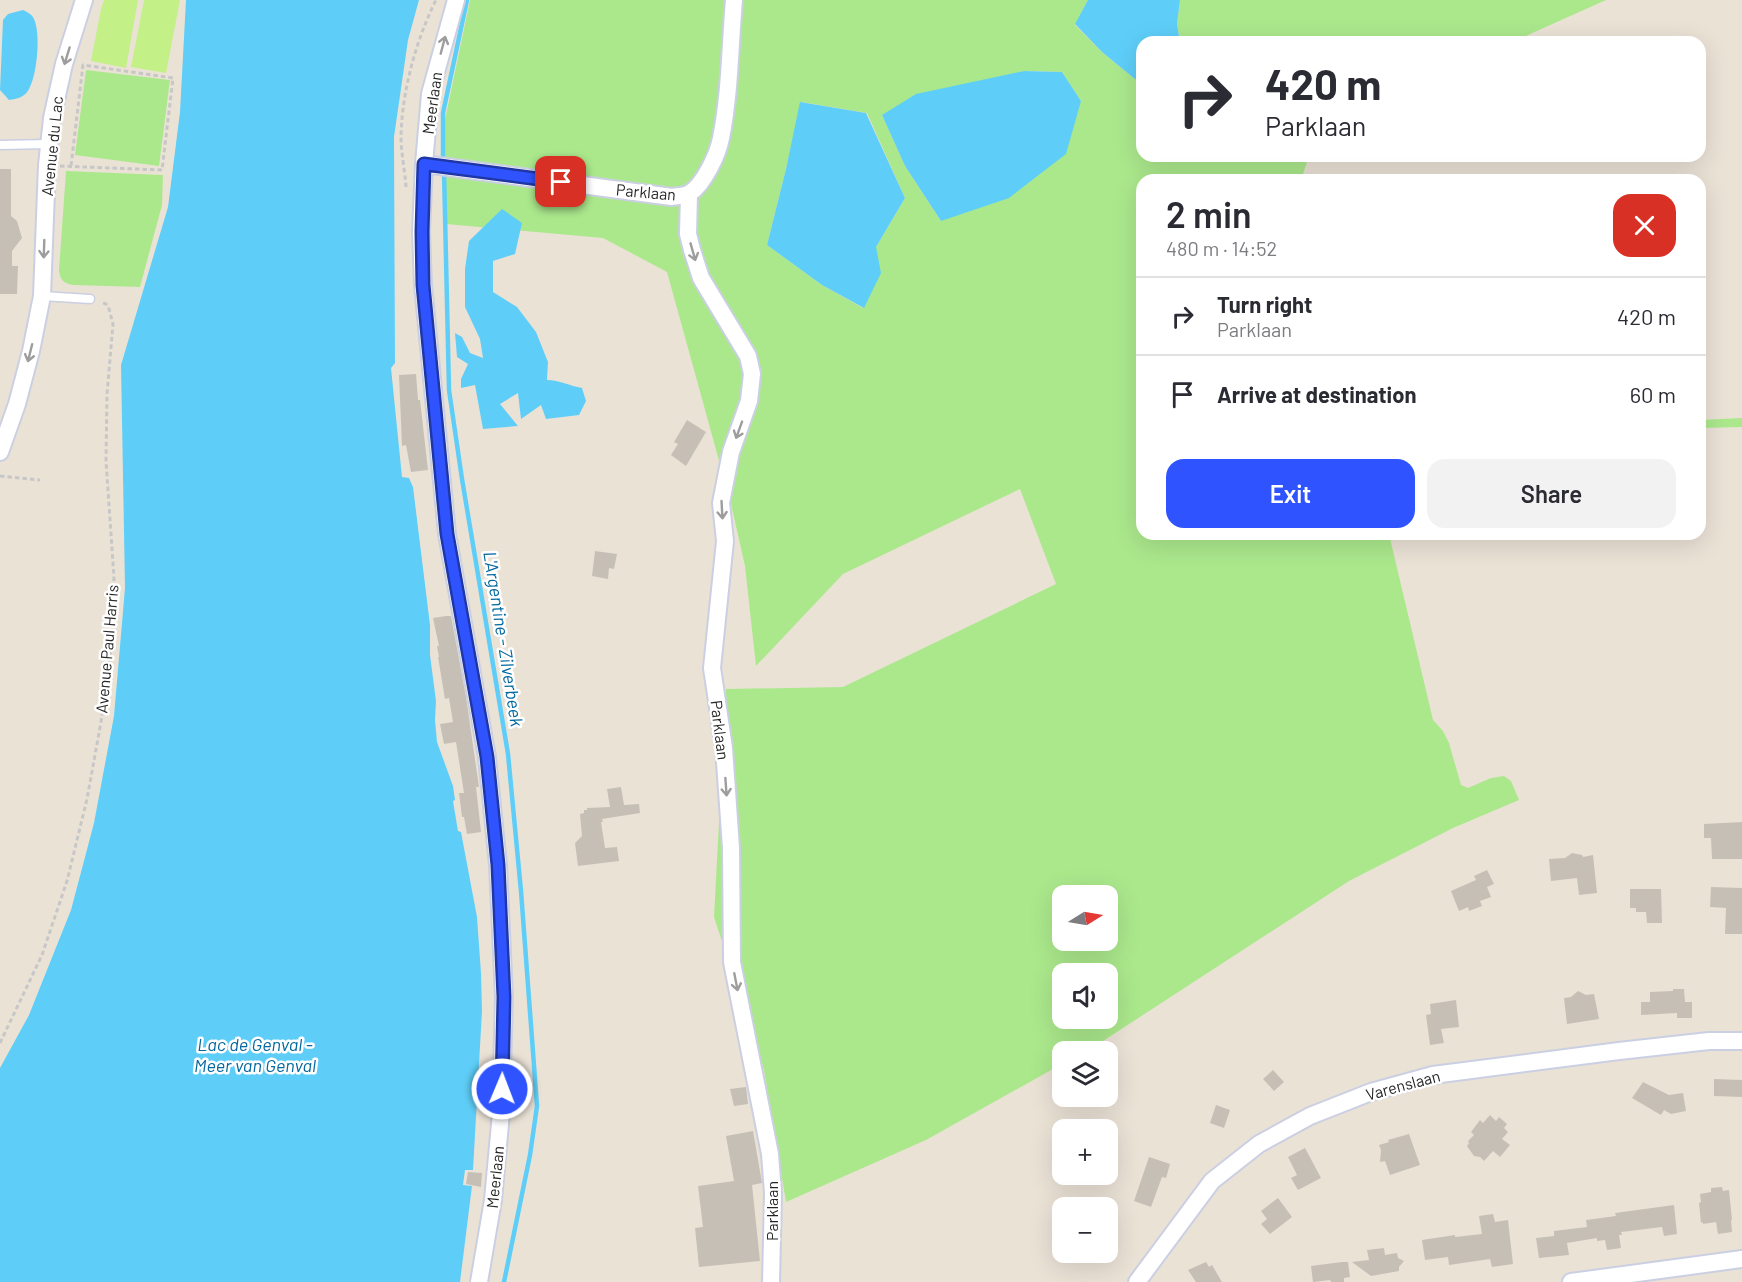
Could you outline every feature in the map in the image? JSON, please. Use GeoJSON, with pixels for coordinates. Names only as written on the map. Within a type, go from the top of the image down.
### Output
{"type":"FeatureCollection","features":[{"type":"Feature","properties":{"kind":"street","name":"Avenue du Lac"},"geometry":{"type":"LineString","coordinates":[[0,452],[17,404],[42,296],[47,165],[52,118],[64,63],[84,0]]}},
{"type":"Feature","properties":{"kind":"street","name":"Meerlaan"},"geometry":{"type":"LineString","coordinates":[[456,0],[430,94],[429,164],[422,232],[423,285],[447,534],[487,757],[498,865],[504,997],[501,1113],[493,1200],[479,1282]]}},
{"type":"Feature","properties":{"kind":"street","name":"Parklaan"},"geometry":{"type":"LineString","coordinates":[[734,0],[721,140],[712,164],[689,194],[688,234],[701,278],[748,356],[752,374],[749,401],[731,452],[721,503],[725,541],[712,668],[724,747],[730,848],[732,962],[770,1154],[773,1193],[771,1282]]}},
{"type":"Feature","properties":{"kind":"street","name":"Parklaan"},"geometry":{"type":"LineString","coordinates":[[429,164],[672,197],[689,194]]}},
{"type":"Feature","properties":{"kind":"street","name":"Varenslaan"},"geometry":{"type":"LineString","coordinates":[[1137,1282],[1212,1180],[1259,1144],[1310,1116],[1371,1092],[1433,1076],[1618,1051],[1709,1041],[1742,1041]]}},
{"type":"Feature","properties":{"kind":"street"},"geometry":{"type":"LineString","coordinates":[[1571,1282],[1742,1259]]}},
{"type":"Feature","properties":{"kind":"lane"},"geometry":{"type":"LineString","coordinates":[[0,145],[49,144]]}},
{"type":"Feature","properties":{"kind":"lane"},"geometry":{"type":"LineString","coordinates":[[42,296],[90,299]]}},
{"type":"Feature","properties":{"kind":"path"},"geometry":{"type":"LineString","coordinates":[[47,165],[162,170],[173,78],[83,65],[71,166]]}},
{"type":"Feature","properties":{"kind":"path","name":"Avenue Paul Harris"},"geometry":{"type":"LineString","coordinates":[[0,1043],[42,955],[67,881],[87,799],[101,722],[111,646],[114,578],[106,439],[113,324],[106,304],[90,299]]}},
{"type":"Feature","properties":{"kind":"path"},"geometry":{"type":"LineString","coordinates":[[0,476],[40,480]]}},
{"type":"Feature","properties":{"kind":"green space"},"geometry":{"type":"Polygon","coordinates":[[[104,0],[138,0],[126,68],[91,61],[104,0]]]}},
{"type":"Feature","properties":{"kind":"green space"},"geometry":{"type":"Polygon","coordinates":[[[144,0],[180,0],[166,73],[131,67],[144,0]]]}},
{"type":"Feature","properties":{"kind":"green space"},"geometry":{"type":"Polygon","coordinates":[[[470,0],[1088,0],[1075,25],[1102,52],[1136,80],[1136,162],[1307,162],[1303,174],[1136,174],[1136,540],[1390,540],[1433,720],[1443,731],[1449,743],[1461,785],[1468,788],[1491,778],[1504,776],[1511,781],[1519,800],[1453,828],[1349,881],[1103,1041],[1052,1041],[1052,1070],[926,1140],[786,1202],[764,1070],[714,917],[726,689],[843,687],[1056,584],[1020,489],[843,574],[756,666],[745,566],[731,504],[667,272],[603,238],[446,224],[443,129],[470,0]],[[1024,71],[882,115],[905,166],[941,221],[1081,101],[1062,72],[1024,71]],[[801,102],[767,245],[822,285],[863,308],[876,247],[905,198],[867,113],[801,102]]]}},
{"type":"Feature","properties":{"kind":"green space"},"geometry":{"type":"Polygon","coordinates":[[[1180,0],[1606,0],[1525,36],[1179,36],[1177,24],[1180,0]]]}},
{"type":"Feature","properties":{"kind":"green space"},"geometry":{"type":"Polygon","coordinates":[[[86,70],[170,80],[159,166],[75,155],[86,70]]]}},
{"type":"Feature","properties":{"kind":"green space"},"geometry":{"type":"Polygon","coordinates":[[[66,171],[163,175],[162,205],[140,287],[73,285],[61,279],[59,270],[66,171]]]}},
{"type":"Feature","properties":{"kind":"green space"},"geometry":{"type":"Polygon","coordinates":[[[1742,418],[1742,427],[1706,428],[1706,420],[1742,418]]]}},
{"type":"Feature","properties":{"kind":"water","name":"Lac de Genval - Meer van Genval"},"geometry":{"type":"Polygon","coordinates":[[[186,0],[419,0],[408,40],[394,137],[395,363],[391,368],[402,477],[409,478],[413,487],[430,625],[437,742],[453,786],[458,831],[461,832],[477,917],[482,1011],[473,1170],[465,1170],[463,1185],[472,1186],[460,1282],[0,1282],[0,1068],[29,1015],[71,910],[94,823],[114,716],[125,588],[121,365],[168,207],[180,112],[186,0]]]}},
{"type":"Feature","properties":{"kind":"water"},"geometry":{"type":"Polygon","coordinates":[[[1088,0],[1180,0],[1177,24],[1179,36],[1136,36],[1136,80],[1102,52],[1075,24],[1088,0]]]}},
{"type":"Feature","properties":{"kind":"water"},"geometry":{"type":"Polygon","coordinates":[[[23,10],[32,16],[36,26],[38,44],[36,65],[32,83],[27,92],[9,100],[0,90],[3,20],[8,14],[23,10]]]}},
{"type":"Feature","properties":{"kind":"water"},"geometry":{"type":"Polygon","coordinates":[[[1024,71],[1062,72],[1081,101],[1066,154],[1009,198],[941,221],[905,166],[882,115],[916,94],[1024,71]]]}},
{"type":"Feature","properties":{"kind":"water"},"geometry":{"type":"Polygon","coordinates":[[[800,102],[866,113],[905,198],[876,247],[881,273],[864,308],[822,285],[767,245],[800,102]]]}},
{"type":"Feature","properties":{"kind":"water"},"geometry":{"type":"Polygon","coordinates":[[[502,209],[522,223],[515,254],[493,261],[493,292],[517,307],[536,332],[548,362],[547,380],[582,388],[586,401],[579,415],[546,419],[541,405],[521,419],[518,393],[500,404],[518,426],[483,429],[475,385],[461,388],[461,379],[468,364],[457,357],[455,333],[462,337],[470,353],[483,358],[480,339],[465,307],[465,269],[469,241],[502,209]]]}},
{"type":"Feature","properties":{"kind":"building"},"geometry":{"type":"Polygon","coordinates":[[[0,169],[11,169],[11,216],[17,221],[22,238],[12,251],[12,266],[18,266],[17,294],[0,294],[0,169]]]}},
{"type":"Feature","properties":{"kind":"building"},"geometry":{"type":"Polygon","coordinates":[[[416,374],[428,470],[411,472],[406,445],[402,446],[399,375],[416,374]]]}},
{"type":"Feature","properties":{"kind":"building"},"geometry":{"type":"Polygon","coordinates":[[[687,420],[706,432],[686,466],[671,455],[678,444],[674,442],[687,420]]]}},
{"type":"Feature","properties":{"kind":"building"},"geometry":{"type":"Polygon","coordinates":[[[595,551],[617,554],[614,569],[609,568],[608,579],[592,576],[595,551]]]}},
{"type":"Feature","properties":{"kind":"building"},"geometry":{"type":"Polygon","coordinates":[[[451,616],[479,787],[476,787],[481,832],[467,834],[459,793],[464,793],[456,742],[444,744],[440,724],[453,722],[449,698],[445,699],[438,657],[437,646],[439,646],[433,618],[451,616]]]}},
{"type":"Feature","properties":{"kind":"building"},"geometry":{"type":"Polygon","coordinates":[[[621,787],[624,805],[639,804],[640,813],[602,819],[605,848],[617,847],[619,861],[578,866],[575,843],[582,836],[580,814],[584,813],[587,808],[610,807],[607,789],[621,787]]]}},
{"type":"Feature","properties":{"kind":"building"},"geometry":{"type":"Polygon","coordinates":[[[1742,822],[1742,859],[1712,859],[1711,838],[1704,838],[1704,824],[1742,822]]]}},
{"type":"Feature","properties":{"kind":"building"},"geometry":{"type":"Polygon","coordinates":[[[1572,853],[1583,857],[1593,855],[1597,893],[1579,895],[1577,878],[1551,881],[1549,859],[1565,858],[1572,853]]]}},
{"type":"Feature","properties":{"kind":"building"},"geometry":{"type":"Polygon","coordinates":[[[1487,870],[1494,884],[1487,887],[1491,897],[1480,901],[1482,906],[1469,911],[1468,907],[1459,911],[1451,891],[1476,880],[1474,876],[1487,870]]]}},
{"type":"Feature","properties":{"kind":"building"},"geometry":{"type":"Polygon","coordinates":[[[1711,887],[1742,888],[1742,934],[1725,934],[1726,908],[1710,907],[1711,887]]]}},
{"type":"Feature","properties":{"kind":"building"},"geometry":{"type":"Polygon","coordinates":[[[1630,889],[1661,889],[1662,923],[1647,923],[1646,912],[1636,912],[1636,908],[1630,908],[1630,889]]]}},
{"type":"Feature","properties":{"kind":"building"},"geometry":{"type":"Polygon","coordinates":[[[1673,989],[1684,989],[1685,1002],[1692,1002],[1692,1018],[1677,1018],[1677,1013],[1641,1015],[1641,1002],[1650,1002],[1650,992],[1673,991],[1673,989]]]}},
{"type":"Feature","properties":{"kind":"building"},"geometry":{"type":"Polygon","coordinates":[[[1578,991],[1586,995],[1594,994],[1599,1019],[1567,1024],[1564,998],[1571,997],[1578,991]]]}},
{"type":"Feature","properties":{"kind":"building"},"geometry":{"type":"Polygon","coordinates":[[[1456,1000],[1459,1027],[1441,1029],[1444,1043],[1430,1045],[1426,1015],[1431,1014],[1430,1004],[1456,1000]]]}},
{"type":"Feature","properties":{"kind":"building"},"geometry":{"type":"Polygon","coordinates":[[[1273,1070],[1284,1082],[1274,1091],[1263,1079],[1273,1070]]]}},
{"type":"Feature","properties":{"kind":"building"},"geometry":{"type":"Polygon","coordinates":[[[1714,1079],[1742,1080],[1742,1097],[1714,1096],[1714,1079]]]}},
{"type":"Feature","properties":{"kind":"building"},"geometry":{"type":"Polygon","coordinates":[[[1643,1082],[1669,1095],[1683,1093],[1686,1111],[1671,1114],[1664,1110],[1661,1115],[1632,1098],[1643,1082]]]}},
{"type":"Feature","properties":{"kind":"building"},"geometry":{"type":"Polygon","coordinates":[[[746,1087],[748,1104],[734,1106],[730,1089],[746,1087]]]}},
{"type":"Feature","properties":{"kind":"building"},"geometry":{"type":"Polygon","coordinates":[[[1216,1105],[1230,1110],[1224,1128],[1210,1123],[1216,1105]]]}},
{"type":"Feature","properties":{"kind":"building"},"geometry":{"type":"Polygon","coordinates":[[[1490,1115],[1496,1121],[1499,1117],[1507,1124],[1504,1128],[1508,1132],[1502,1139],[1510,1145],[1500,1157],[1493,1151],[1484,1161],[1474,1156],[1467,1146],[1468,1141],[1474,1135],[1471,1132],[1480,1120],[1483,1123],[1490,1115]]]}},
{"type":"Feature","properties":{"kind":"building"},"geometry":{"type":"Polygon","coordinates":[[[753,1131],[762,1183],[752,1185],[760,1261],[699,1267],[695,1228],[703,1227],[698,1186],[734,1181],[726,1136],[753,1131]]]}},
{"type":"Feature","properties":{"kind":"building"},"geometry":{"type":"Polygon","coordinates":[[[1409,1134],[1420,1165],[1390,1175],[1385,1161],[1380,1162],[1379,1145],[1409,1134]]]}},
{"type":"Feature","properties":{"kind":"building"},"geometry":{"type":"Polygon","coordinates":[[[1305,1148],[1321,1178],[1298,1190],[1291,1178],[1297,1175],[1288,1157],[1305,1148]]]}},
{"type":"Feature","properties":{"kind":"building"},"geometry":{"type":"Polygon","coordinates":[[[1149,1157],[1170,1164],[1166,1178],[1162,1177],[1151,1207],[1134,1201],[1149,1157]]]}},
{"type":"Feature","properties":{"kind":"building"},"geometry":{"type":"Polygon","coordinates":[[[468,1172],[482,1173],[481,1187],[466,1184],[468,1172]]]}},
{"type":"Feature","properties":{"kind":"building"},"geometry":{"type":"Polygon","coordinates":[[[1722,1187],[1723,1191],[1729,1190],[1732,1232],[1718,1234],[1716,1222],[1701,1223],[1699,1203],[1701,1202],[1700,1194],[1711,1192],[1711,1188],[1722,1187]]]}},
{"type":"Feature","properties":{"kind":"building"},"geometry":{"type":"Polygon","coordinates":[[[1278,1198],[1292,1217],[1270,1234],[1261,1224],[1267,1219],[1261,1211],[1278,1198]]]}},
{"type":"Feature","properties":{"kind":"building"},"geometry":{"type":"Polygon","coordinates":[[[1674,1205],[1677,1234],[1664,1236],[1662,1227],[1621,1232],[1622,1235],[1619,1235],[1621,1248],[1607,1250],[1605,1240],[1597,1241],[1597,1238],[1567,1243],[1569,1255],[1539,1258],[1536,1238],[1554,1236],[1554,1231],[1587,1227],[1586,1220],[1616,1216],[1615,1213],[1674,1205]]]}},
{"type":"Feature","properties":{"kind":"building"},"geometry":{"type":"Polygon","coordinates":[[[1493,1214],[1495,1222],[1508,1220],[1513,1264],[1492,1267],[1490,1259],[1449,1265],[1448,1257],[1425,1260],[1422,1240],[1482,1234],[1479,1216],[1493,1214]]]}},
{"type":"Feature","properties":{"kind":"building"},"geometry":{"type":"Polygon","coordinates":[[[1384,1248],[1385,1255],[1397,1253],[1398,1258],[1404,1261],[1399,1271],[1371,1276],[1352,1262],[1369,1260],[1367,1250],[1384,1248]]]}},
{"type":"Feature","properties":{"kind":"building"},"geometry":{"type":"Polygon","coordinates":[[[1206,1262],[1209,1267],[1212,1265],[1222,1282],[1196,1282],[1188,1270],[1206,1262]]]}},
{"type":"Feature","properties":{"kind":"building"},"geometry":{"type":"Polygon","coordinates":[[[1348,1262],[1350,1277],[1344,1278],[1344,1282],[1331,1282],[1330,1280],[1313,1282],[1311,1266],[1348,1262]]]}},
{"type":"Feature","properties":{"kind":"waterway","name":"L'Argentine - Zilverbeek"},"geometry":{"type":"LineString","coordinates":[[443,163],[443,113],[467,0]]}},
{"type":"Feature","properties":{"kind":"waterway","name":"L'Argentine - Zilverbeek"},"geometry":{"type":"LineString","coordinates":[[444,171],[449,390],[508,754],[537,1106],[530,1155],[504,1282]]}},
{"type":"Feature","properties":{"kind":"route"},"geometry":{"type":"LineString","coordinates":[[502,1089],[504,997],[498,865],[487,757],[447,534],[423,285],[424,164],[561,182]]}}]}
